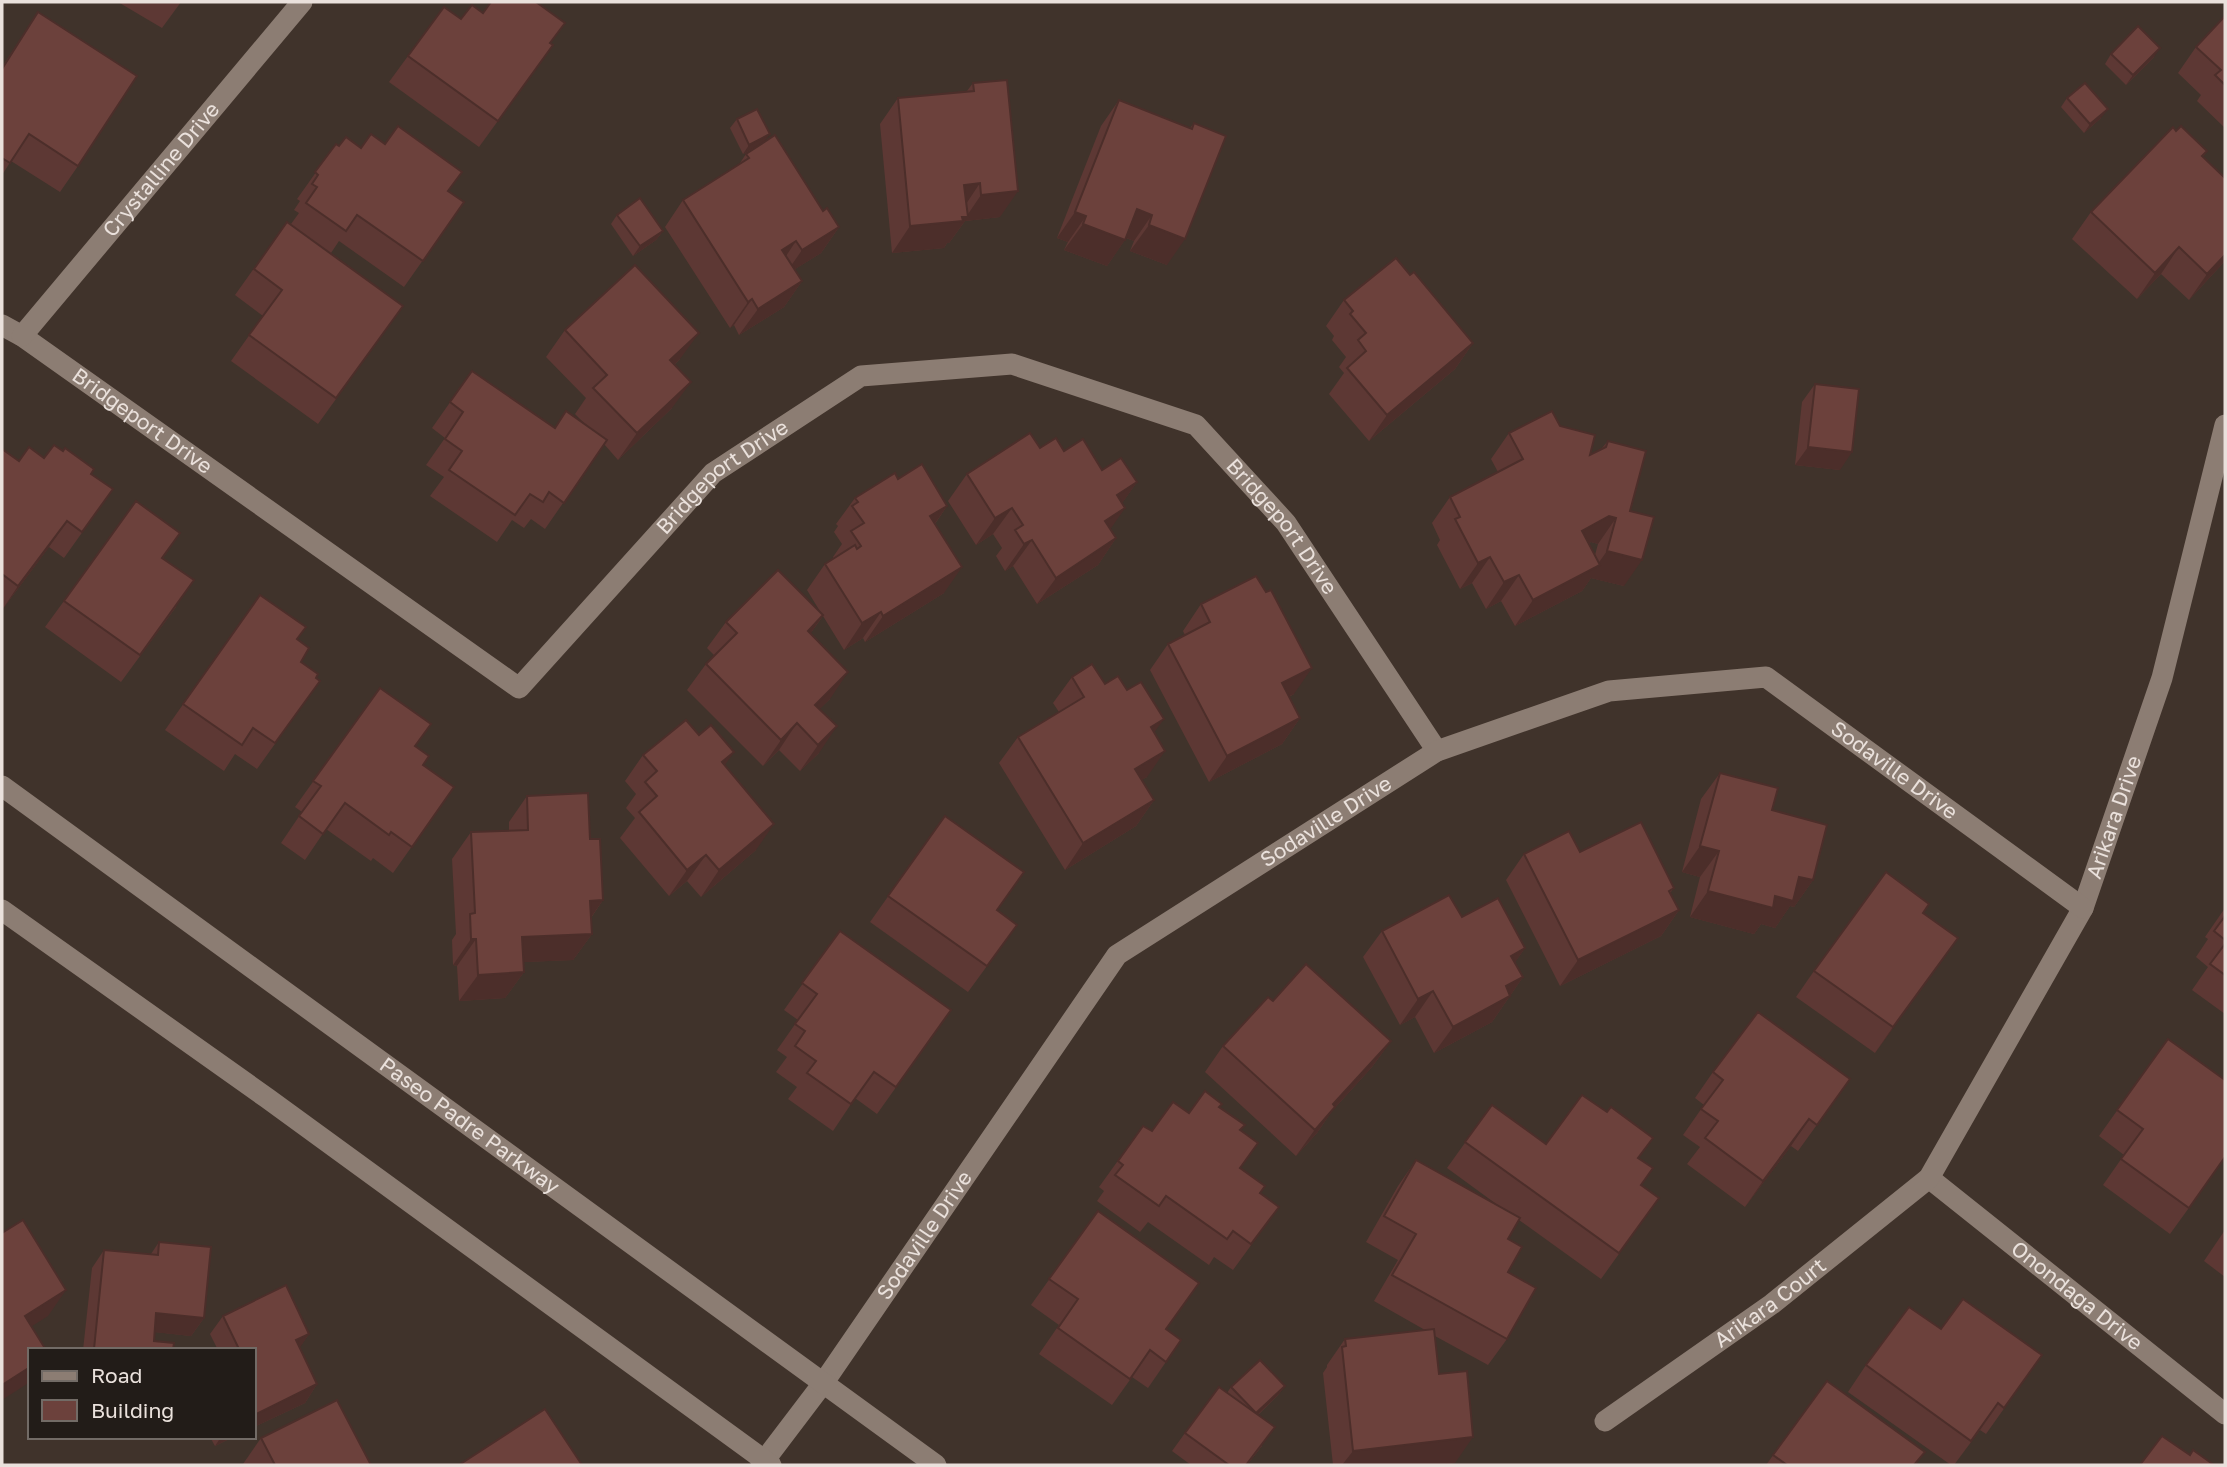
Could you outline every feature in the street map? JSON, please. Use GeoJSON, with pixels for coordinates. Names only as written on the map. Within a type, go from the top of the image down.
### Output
{"type":"FeatureCollection","features":[{"type":"Feature","properties":{"kind":"street","name":"Crystalline Drive"},"geometry":{"type":"LineString","coordinates":[[22,336],[302,2]]}},
{"type":"Feature","properties":{"kind":"street","name":"Bridgeport Drive"},"geometry":{"type":"LineString","coordinates":[[2,326],[22,336],[519,688],[713,473],[861,376],[1012,364],[1196,425],[1286,523],[1437,751]]}},
{"type":"Feature","properties":{"kind":"street","name":"Arikara Drive"},"geometry":{"type":"LineString","coordinates":[[1930,1178],[2083,908],[2162,678],[2225,425]]}},
{"type":"Feature","properties":{"kind":"street","name":"Sodaville Drive"},"geometry":{"type":"LineString","coordinates":[[765,1464],[1117,955],[1437,751],[1609,691],[1766,677],[2083,908]]}},
{"type":"Feature","properties":{"kind":"street","name":"Paseo Padre Parkway"},"geometry":{"type":"LineString","coordinates":[[2,786],[936,1465]]}},
{"type":"Feature","properties":{"kind":"street"},"geometry":{"type":"LineString","coordinates":[[2,910],[267,1098],[765,1464]]}},
{"type":"Feature","properties":{"kind":"street","name":"Onondaga Drive"},"geometry":{"type":"LineString","coordinates":[[1930,1178],[2225,1414]]}},
{"type":"Feature","properties":{"kind":"street","name":"Arikara Court"},"geometry":{"type":"LineString","coordinates":[[1605,1421],[1772,1304],[1930,1178]]}},
{"type":"Feature","properties":{"kind":"building"},"geometry":{"type":"Polygon","coordinates":[[[491,2],[536,2],[565,23],[550,43],[553,45],[498,121],[408,56],[444,7],[461,19],[472,5],[483,13],[491,2]]]}},
{"type":"Feature","properties":{"kind":"building"},"geometry":{"type":"Polygon","coordinates":[[[38,12],[137,76],[78,166],[29,134],[10,163],[2,158],[2,69],[38,12]]]}},
{"type":"Feature","properties":{"kind":"building"},"geometry":{"type":"Polygon","coordinates":[[[2225,16],[2225,85],[2215,75],[2221,70],[2196,47],[2225,16]]]}},
{"type":"Feature","properties":{"kind":"building"},"geometry":{"type":"Polygon","coordinates":[[[2138,26],[2160,48],[2133,75],[2111,54],[2138,26]]]}},
{"type":"Feature","properties":{"kind":"building"},"geometry":{"type":"Polygon","coordinates":[[[1007,80],[1018,191],[981,195],[980,183],[964,185],[968,217],[962,217],[963,221],[910,226],[898,98],[974,91],[973,83],[1007,80]]]}},
{"type":"Feature","properties":{"kind":"building"},"geometry":{"type":"Polygon","coordinates":[[[2085,83],[2108,109],[2090,124],[2067,98],[2085,83]]]}},
{"type":"Feature","properties":{"kind":"building"},"geometry":{"type":"Polygon","coordinates":[[[1119,100],[1192,129],[1194,123],[1226,136],[1185,239],[1149,225],[1152,215],[1137,209],[1125,240],[1083,224],[1086,216],[1075,212],[1119,100]]]}},
{"type":"Feature","properties":{"kind":"building"},"geometry":{"type":"Polygon","coordinates":[[[757,109],[770,134],[749,145],[737,119],[757,109]]]}},
{"type":"Feature","properties":{"kind":"building"},"geometry":{"type":"Polygon","coordinates":[[[398,126],[462,172],[448,191],[464,202],[423,261],[357,215],[346,231],[306,203],[317,187],[312,184],[318,175],[315,172],[336,144],[339,146],[346,137],[361,148],[371,134],[385,144],[398,126]]]}},
{"type":"Feature","properties":{"kind":"building"},"geometry":{"type":"Polygon","coordinates":[[[2181,126],[2207,151],[2202,156],[2225,178],[2225,255],[2207,274],[2179,247],[2155,273],[2091,212],[2173,127],[2176,131],[2181,126]]]}},
{"type":"Feature","properties":{"kind":"building"},"geometry":{"type":"Polygon","coordinates":[[[775,135],[823,211],[827,208],[839,227],[802,250],[796,241],[782,250],[802,281],[758,309],[752,299],[748,302],[683,200],[749,158],[746,154],[775,135]]]}},
{"type":"Feature","properties":{"kind":"building"},"geometry":{"type":"Polygon","coordinates":[[[640,198],[663,231],[640,246],[617,215],[640,198]]]}},
{"type":"Feature","properties":{"kind":"building"},"geometry":{"type":"Polygon","coordinates":[[[287,222],[403,306],[336,398],[249,335],[282,290],[254,269],[287,222]]]}},
{"type":"Feature","properties":{"kind":"building"},"geometry":{"type":"Polygon","coordinates":[[[1396,258],[1410,275],[1414,272],[1473,343],[1387,415],[1347,368],[1366,351],[1358,340],[1366,333],[1350,314],[1353,311],[1344,300],[1396,258]]]}},
{"type":"Feature","properties":{"kind":"building"},"geometry":{"type":"Polygon","coordinates":[[[635,265],[699,333],[670,360],[691,382],[637,433],[593,388],[607,375],[565,330],[635,265]]]}},
{"type":"Feature","properties":{"kind":"building"},"geometry":{"type":"Polygon","coordinates":[[[472,371],[555,428],[566,411],[607,440],[564,503],[549,492],[543,502],[530,494],[515,515],[449,470],[462,451],[445,439],[463,412],[450,402],[472,371]]]}},
{"type":"Feature","properties":{"kind":"building"},"geometry":{"type":"Polygon","coordinates":[[[1815,384],[1859,389],[1852,452],[1808,447],[1815,384]]]}},
{"type":"Feature","properties":{"kind":"building"},"geometry":{"type":"Polygon","coordinates":[[[1552,411],[1560,426],[1595,435],[1590,455],[1606,447],[1608,441],[1646,451],[1630,511],[1654,517],[1642,560],[1607,551],[1616,518],[1609,516],[1582,531],[1600,565],[1533,600],[1519,575],[1504,582],[1490,557],[1478,563],[1455,519],[1460,517],[1450,497],[1523,459],[1509,433],[1552,411]]]}},
{"type":"Feature","properties":{"kind":"building"},"geometry":{"type":"Polygon","coordinates":[[[1030,433],[1040,448],[1056,438],[1064,451],[1083,439],[1102,470],[1121,458],[1137,482],[1117,495],[1125,508],[1105,521],[1116,538],[1056,578],[1032,540],[1024,544],[1015,530],[1023,525],[1012,508],[995,518],[967,474],[1030,433]]]}},
{"type":"Feature","properties":{"kind":"building"},"geometry":{"type":"Polygon","coordinates":[[[54,445],[63,451],[65,448],[94,469],[91,474],[113,489],[82,532],[67,521],[18,586],[2,574],[2,449],[19,461],[29,447],[44,458],[54,445]]]}},
{"type":"Feature","properties":{"kind":"building"},"geometry":{"type":"Polygon","coordinates":[[[922,464],[947,506],[930,516],[962,567],[883,616],[881,612],[862,623],[825,564],[855,545],[857,549],[861,546],[851,531],[864,523],[852,506],[858,502],[855,498],[895,473],[898,479],[922,464]]]}},
{"type":"Feature","properties":{"kind":"building"},"geometry":{"type":"Polygon","coordinates":[[[136,501],[180,533],[162,558],[194,580],[140,655],[64,601],[136,501]]]}},
{"type":"Feature","properties":{"kind":"building"},"geometry":{"type":"Polygon","coordinates":[[[778,570],[823,615],[808,631],[848,672],[815,705],[837,726],[818,745],[797,723],[781,740],[706,664],[737,633],[726,622],[778,570]]]}},
{"type":"Feature","properties":{"kind":"building"},"geometry":{"type":"Polygon","coordinates":[[[1256,576],[1266,592],[1271,590],[1312,668],[1282,683],[1300,718],[1227,756],[1168,644],[1210,622],[1201,604],[1256,576]]]}},
{"type":"Feature","properties":{"kind":"building"},"geometry":{"type":"Polygon","coordinates":[[[260,595],[306,627],[297,639],[309,648],[301,662],[318,674],[316,678],[320,681],[275,743],[253,728],[242,745],[183,704],[260,595]]]}},
{"type":"Feature","properties":{"kind":"building"},"geometry":{"type":"Polygon","coordinates":[[[1092,664],[1105,684],[1118,676],[1127,690],[1141,682],[1164,719],[1151,727],[1165,751],[1135,769],[1154,800],[1083,843],[1018,737],[1084,697],[1072,677],[1092,664]]]}},
{"type":"Feature","properties":{"kind":"building"},"geometry":{"type":"Polygon","coordinates":[[[380,688],[431,724],[415,746],[429,756],[423,765],[454,787],[412,847],[391,832],[389,835],[345,803],[323,834],[299,816],[321,786],[313,781],[380,688]]]}},
{"type":"Feature","properties":{"kind":"building"},"geometry":{"type":"Polygon","coordinates":[[[686,720],[699,735],[711,725],[734,752],[722,762],[774,824],[719,870],[706,855],[687,870],[639,812],[657,796],[645,782],[657,771],[643,755],[686,720]]]}},
{"type":"Feature","properties":{"kind":"building"},"geometry":{"type":"Polygon","coordinates":[[[1720,773],[1778,788],[1772,810],[1827,825],[1813,880],[1799,877],[1793,901],[1775,896],[1773,908],[1708,891],[1719,851],[1700,846],[1720,773]]]}},
{"type":"Feature","properties":{"kind":"building"},"geometry":{"type":"Polygon","coordinates":[[[588,793],[590,839],[600,839],[603,900],[590,901],[592,934],[522,937],[524,972],[478,975],[476,939],[471,939],[470,914],[475,913],[471,832],[528,830],[527,796],[588,793]]]}},
{"type":"Feature","properties":{"kind":"building"},"geometry":{"type":"Polygon","coordinates":[[[945,816],[1024,872],[997,910],[1017,925],[987,966],[888,896],[945,816]]]}},
{"type":"Feature","properties":{"kind":"building"},"geometry":{"type":"Polygon","coordinates":[[[1641,822],[1674,888],[1669,891],[1679,910],[1578,960],[1524,854],[1569,831],[1580,852],[1641,822]]]}},
{"type":"Feature","properties":{"kind":"building"},"geometry":{"type":"Polygon","coordinates":[[[1886,872],[1929,904],[1923,913],[1958,938],[1893,1027],[1814,971],[1886,872]]]}},
{"type":"Feature","properties":{"kind":"building"},"geometry":{"type":"Polygon","coordinates":[[[1449,895],[1462,917],[1498,898],[1525,948],[1511,956],[1523,977],[1506,986],[1510,996],[1453,1027],[1433,991],[1418,999],[1382,931],[1449,895]]]}},
{"type":"Feature","properties":{"kind":"building"},"geometry":{"type":"Polygon","coordinates":[[[2225,916],[2225,940],[2214,931],[2225,916]]]}},
{"type":"Feature","properties":{"kind":"building"},"geometry":{"type":"Polygon","coordinates":[[[840,931],[951,1010],[896,1087],[874,1072],[851,1104],[807,1073],[816,1061],[795,1046],[805,1031],[795,1024],[817,994],[802,983],[840,931]]]}},
{"type":"Feature","properties":{"kind":"building"},"geometry":{"type":"Polygon","coordinates":[[[2225,944],[2225,975],[2210,964],[2225,944]]]}},
{"type":"Feature","properties":{"kind":"building"},"geometry":{"type":"Polygon","coordinates":[[[1306,964],[1391,1041],[1333,1104],[1335,1107],[1315,1130],[1223,1046],[1268,997],[1273,1001],[1306,964]]]}},
{"type":"Feature","properties":{"kind":"building"},"geometry":{"type":"Polygon","coordinates":[[[1758,1012],[1850,1079],[1817,1125],[1809,1119],[1763,1181],[1705,1138],[1718,1121],[1701,1109],[1723,1080],[1713,1072],[1758,1012]]]}},
{"type":"Feature","properties":{"kind":"building"},"geometry":{"type":"Polygon","coordinates":[[[2168,1039],[2225,1080],[2225,1157],[2189,1208],[2121,1159],[2143,1129],[2117,1110],[2168,1039]]]}},
{"type":"Feature","properties":{"kind":"building"},"geometry":{"type":"Polygon","coordinates":[[[1205,1091],[1222,1104],[1219,1107],[1245,1125],[1240,1130],[1258,1143],[1240,1168],[1265,1186],[1260,1193],[1279,1207],[1251,1244],[1233,1231],[1227,1239],[1166,1196],[1159,1206],[1115,1175],[1123,1165],[1118,1161],[1143,1126],[1152,1131],[1173,1102],[1189,1113],[1205,1091]]]}},
{"type":"Feature","properties":{"kind":"building"},"geometry":{"type":"Polygon","coordinates":[[[1582,1095],[1607,1112],[1611,1107],[1653,1138],[1638,1158],[1653,1168],[1641,1185],[1659,1198],[1619,1253],[1465,1142],[1492,1105],[1546,1144],[1582,1095]]]}},
{"type":"Feature","properties":{"kind":"building"},"geometry":{"type":"Polygon","coordinates":[[[1416,1160],[1520,1218],[1508,1239],[1522,1247],[1508,1272],[1536,1288],[1507,1339],[1392,1275],[1416,1234],[1384,1216],[1416,1160]]]}},
{"type":"Feature","properties":{"kind":"building"},"geometry":{"type":"Polygon","coordinates":[[[1098,1211],[1199,1283],[1166,1329],[1181,1340],[1166,1362],[1150,1350],[1130,1379],[1058,1328],[1078,1299],[1049,1279],[1098,1211]]]}},
{"type":"Feature","properties":{"kind":"building"},"geometry":{"type":"Polygon","coordinates":[[[23,1220],[66,1290],[25,1316],[45,1348],[28,1348],[28,1368],[2,1385],[2,1233],[23,1220]]]}},
{"type":"Feature","properties":{"kind":"building"},"geometry":{"type":"Polygon","coordinates":[[[159,1242],[211,1247],[204,1318],[156,1313],[154,1341],[174,1343],[173,1348],[94,1348],[104,1250],[158,1255],[159,1242]]]}},
{"type":"Feature","properties":{"kind":"building"},"geometry":{"type":"Polygon","coordinates":[[[286,1285],[309,1334],[296,1340],[317,1384],[256,1414],[256,1348],[239,1348],[223,1316],[286,1285]]]}},
{"type":"Feature","properties":{"kind":"building"},"geometry":{"type":"Polygon","coordinates":[[[1963,1299],[2042,1355],[2004,1408],[1998,1403],[1971,1441],[1866,1365],[1909,1307],[1941,1329],[1963,1299]]]}},
{"type":"Feature","properties":{"kind":"building"},"geometry":{"type":"Polygon","coordinates":[[[1434,1329],[1439,1374],[1467,1371],[1473,1437],[1353,1451],[1342,1347],[1346,1346],[1345,1339],[1434,1329]]]}},
{"type":"Feature","properties":{"kind":"building"},"geometry":{"type":"Polygon","coordinates":[[[1260,1360],[1285,1386],[1256,1413],[1231,1387],[1260,1360]]]}},
{"type":"Feature","properties":{"kind":"building"},"geometry":{"type":"Polygon","coordinates":[[[1827,1381],[1925,1452],[1914,1465],[1787,1465],[1773,1455],[1827,1381]]]}},
{"type":"Feature","properties":{"kind":"building"},"geometry":{"type":"Polygon","coordinates":[[[1219,1387],[1275,1427],[1246,1465],[1229,1465],[1185,1433],[1219,1387]]]}},
{"type":"Feature","properties":{"kind":"building"},"geometry":{"type":"Polygon","coordinates":[[[337,1400],[371,1465],[275,1465],[261,1438],[337,1400]]]}},
{"type":"Feature","properties":{"kind":"building"},"geometry":{"type":"Polygon","coordinates":[[[545,1409],[582,1465],[459,1465],[545,1409]]]}},
{"type":"Feature","properties":{"kind":"building"},"geometry":{"type":"Polygon","coordinates":[[[2162,1436],[2190,1455],[2193,1450],[2214,1465],[2140,1465],[2162,1436]]]}}]}
